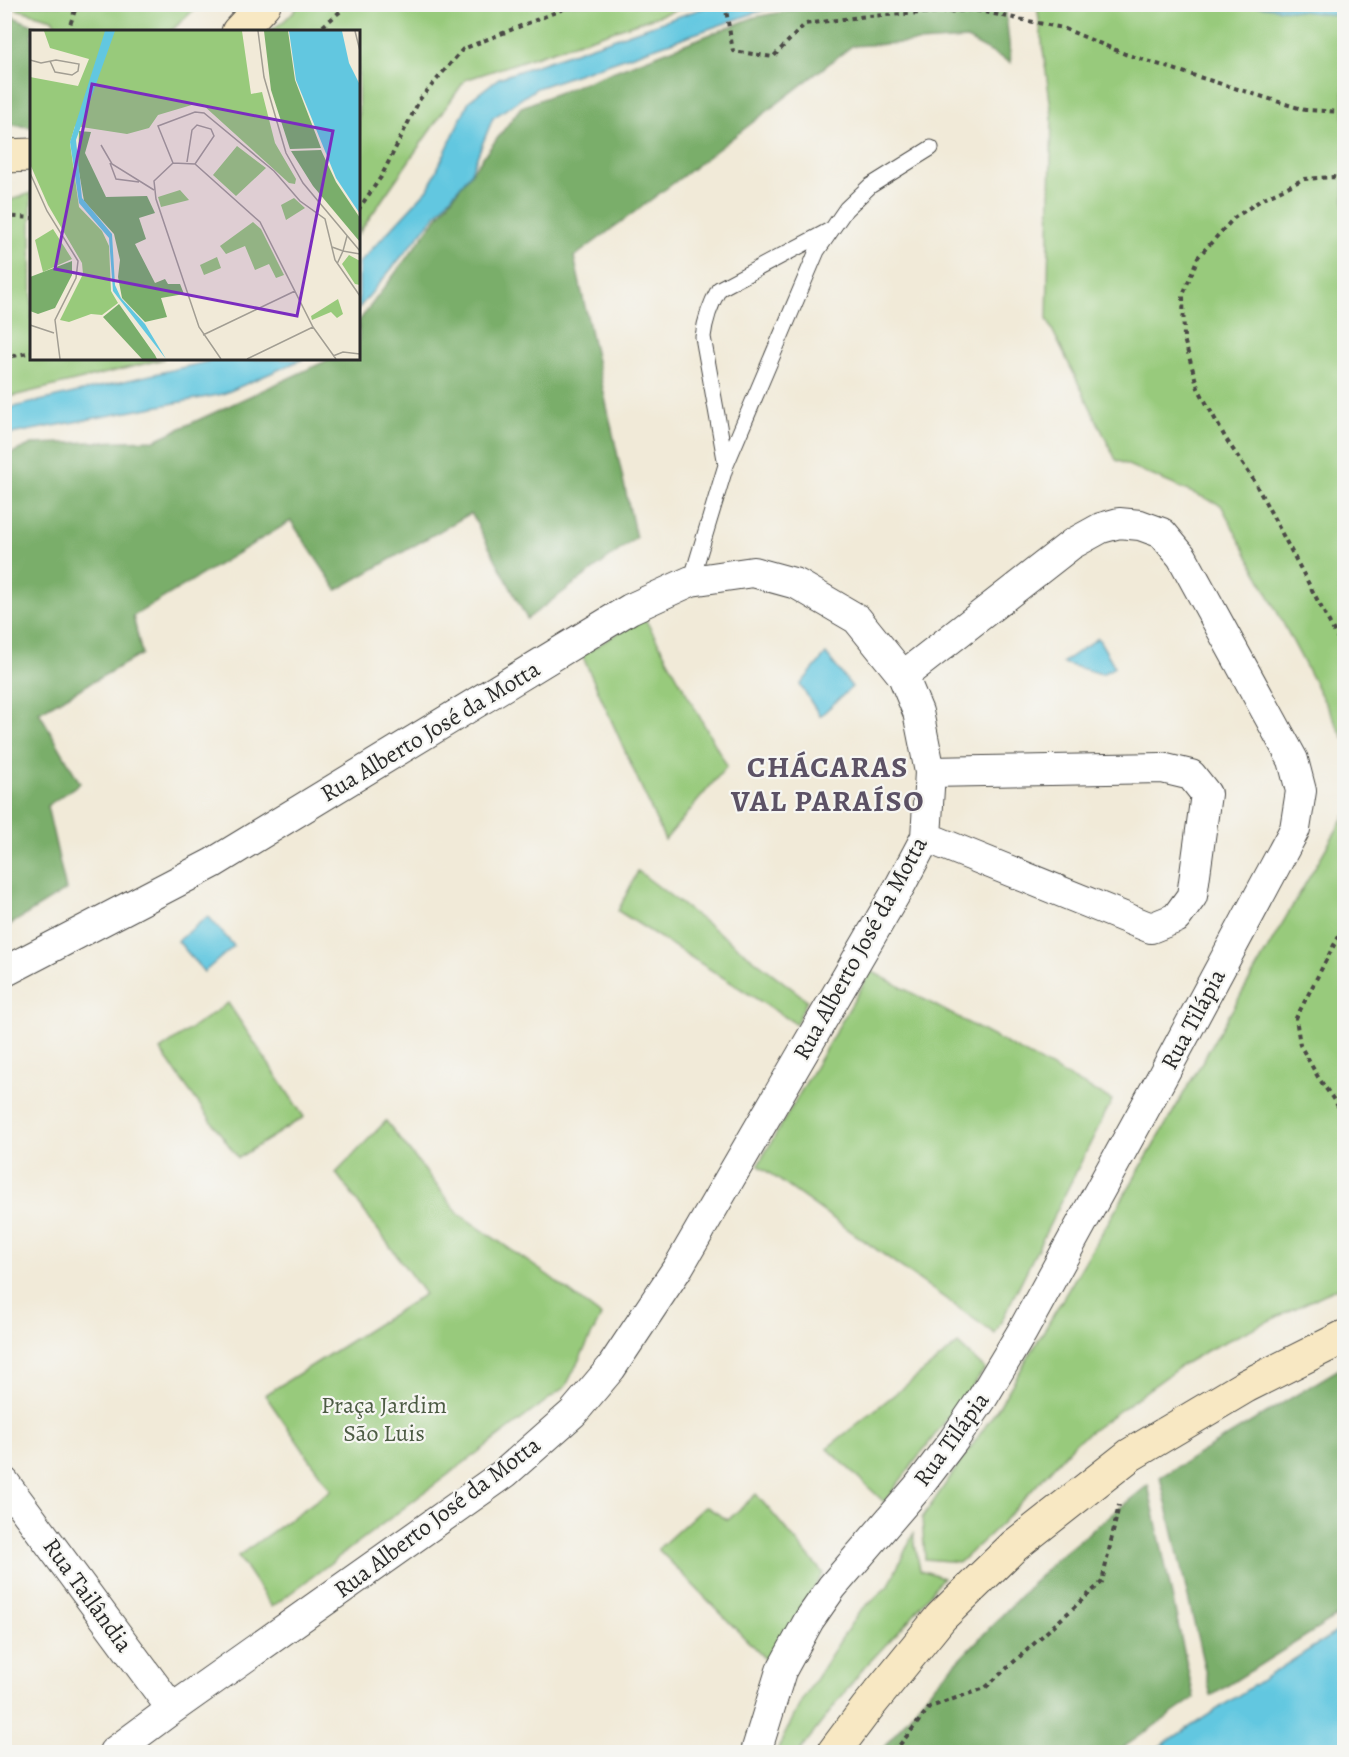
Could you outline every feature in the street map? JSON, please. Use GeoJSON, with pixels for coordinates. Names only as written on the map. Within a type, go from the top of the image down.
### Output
{"type":"FeatureCollection","features":[{"type":"Feature","properties":{"kind":"main road"},"geometry":{"type":"LineString","coordinates":[[240,30],[264,4]]}},
{"type":"Feature","properties":{"kind":"main road"},"geometry":{"type":"LineString","coordinates":[[4,156],[30,155]]}},
{"type":"Feature","properties":{"kind":"main road"},"geometry":{"type":"LineString","coordinates":[[834,1752],[941,1617],[1014,1546],[1130,1455],[1246,1386],[1344,1337]]}},
{"type":"Feature","properties":{"kind":"street","name":"Rua Tilápia"},"geometry":{"type":"LineString","coordinates":[[756,1752],[781,1671],[809,1620],[832,1587],[918,1487],[983,1397],[1022,1332],[1295,829],[1300,791],[1293,760],[1182,557],[1162,533],[1140,525],[1119,523],[1101,528],[1072,544],[903,676]]}},
{"type":"Feature","properties":{"kind":"street","name":"Rua Alberto José da Motta"},"geometry":{"type":"LineString","coordinates":[[4,972],[213,863],[630,609],[691,581],[753,572],[797,584],[857,619],[903,676],[918,711],[930,772],[926,837],[679,1266],[611,1368],[573,1413],[505,1473],[114,1752]]}},
{"type":"Feature","properties":{"kind":"street"},"geometry":{"type":"LineString","coordinates":[[926,837],[1151,928],[1176,918],[1192,896],[1206,794],[1191,776],[1162,768],[930,772]]}},
{"type":"Feature","properties":{"kind":"street","name":"Rua Tailândia"},"geometry":{"type":"LineString","coordinates":[[4,1482],[172,1709]]}},
{"type":"Feature","properties":{"kind":"lane"},"geometry":{"type":"LineString","coordinates":[[691,581],[726,465],[817,251],[846,209],[870,186],[931,148]]}},
{"type":"Feature","properties":{"kind":"lane"},"geometry":{"type":"LineString","coordinates":[[726,465],[703,337],[705,319],[712,300],[719,290],[830,230]]}},
{"type":"Feature","properties":{"kind":"path"},"geometry":{"type":"LineString","coordinates":[[71,30],[70,25],[77,4]]}},
{"type":"Feature","properties":{"kind":"path"},"geometry":{"type":"LineString","coordinates":[[318,30],[349,4]]}},
{"type":"Feature","properties":{"kind":"path"},"geometry":{"type":"LineString","coordinates":[[360,207],[381,177],[420,99],[463,49],[576,4]]}},
{"type":"Feature","properties":{"kind":"path"},"geometry":{"type":"LineString","coordinates":[[725,4],[733,51],[773,57],[805,24],[868,16],[974,10],[1063,28],[1125,54],[1305,110],[1344,112]]}},
{"type":"Feature","properties":{"kind":"path"},"geometry":{"type":"LineString","coordinates":[[1344,179],[1333,177],[1304,179],[1264,198],[1234,218],[1198,257],[1183,295],[1184,339],[1198,388],[1226,439],[1253,479],[1344,650]]}},
{"type":"Feature","properties":{"kind":"path"},"geometry":{"type":"LineString","coordinates":[[4,216],[30,218]]}},
{"type":"Feature","properties":{"kind":"path"},"geometry":{"type":"LineString","coordinates":[[4,358],[30,352]]}},
{"type":"Feature","properties":{"kind":"path"},"geometry":{"type":"LineString","coordinates":[[1344,928],[1296,1018],[1300,1045],[1331,1096],[1338,1106],[1344,1108]]}},
{"type":"Feature","properties":{"kind":"path"},"geometry":{"type":"LineString","coordinates":[[894,1752],[930,1707],[985,1688],[1102,1582],[1130,1455]]}},
{"type":"Feature","properties":{"kind":"green space"},"geometry":{"type":"Polygon","coordinates":[[[300,4],[691,5],[465,80],[360,232],[360,30],[271,30],[300,4]]]}},
{"type":"Feature","properties":{"kind":"green space"},"geometry":{"type":"Polygon","coordinates":[[[826,4],[1005,5],[1011,63],[967,39],[852,46],[574,257],[636,538],[527,619],[471,513],[337,590],[291,521],[133,616],[142,654],[39,712],[80,783],[47,806],[66,890],[5,928],[5,456],[32,444],[155,440],[328,360],[360,360],[360,320],[521,107],[755,17],[826,4]]]}},
{"type":"Feature","properties":{"kind":"green space"},"geometry":{"type":"Polygon","coordinates":[[[4,5],[11,16],[44,30],[30,30],[30,127],[5,124],[4,5]]]}},
{"type":"Feature","properties":{"kind":"green space"},"geometry":{"type":"Polygon","coordinates":[[[14,5],[199,5],[172,30],[58,30],[52,19],[16,9],[14,5]]]}},
{"type":"Feature","properties":{"kind":"green space"},"geometry":{"type":"Polygon","coordinates":[[[1037,5],[1344,5],[1344,739],[1221,505],[1116,460],[1047,319],[1052,116],[1037,5]]]}},
{"type":"Feature","properties":{"kind":"green space"},"geometry":{"type":"Polygon","coordinates":[[[30,193],[30,360],[160,360],[5,398],[5,202],[30,193]]]}},
{"type":"Feature","properties":{"kind":"green space"},"geometry":{"type":"Polygon","coordinates":[[[644,617],[727,766],[665,840],[582,655],[644,617]]]}},
{"type":"Feature","properties":{"kind":"green space"},"geometry":{"type":"Polygon","coordinates":[[[1344,817],[1344,1285],[1212,1348],[1184,1364],[1076,1442],[1002,1523],[960,1562],[925,1559],[922,1518],[1000,1405],[1344,817]]]}},
{"type":"Feature","properties":{"kind":"green space"},"geometry":{"type":"Polygon","coordinates":[[[638,871],[807,1000],[796,1024],[618,911],[638,871]]]}},
{"type":"Feature","properties":{"kind":"green space"},"geometry":{"type":"Polygon","coordinates":[[[871,971],[1112,1100],[995,1334],[758,1165],[871,971]]]}},
{"type":"Feature","properties":{"kind":"green space"},"geometry":{"type":"Polygon","coordinates":[[[228,1003],[304,1117],[238,1158],[160,1050],[228,1003]]]}},
{"type":"Feature","properties":{"kind":"green space","name":"Praça Jardim São Luis"},"geometry":{"type":"Polygon","coordinates":[[[386,1121],[459,1214],[549,1276],[601,1316],[566,1386],[272,1607],[238,1556],[331,1490],[265,1395],[425,1294],[336,1173],[386,1121]]]}},
{"type":"Feature","properties":{"kind":"green space"},"geometry":{"type":"Polygon","coordinates":[[[958,1344],[985,1369],[884,1502],[827,1448],[958,1344]]]}},
{"type":"Feature","properties":{"kind":"green space"},"geometry":{"type":"Polygon","coordinates":[[[1344,1366],[1344,1612],[1211,1696],[1160,1477],[1344,1366]]]}},
{"type":"Feature","properties":{"kind":"green space"},"geometry":{"type":"Polygon","coordinates":[[[1148,1485],[1194,1698],[1117,1752],[880,1752],[932,1688],[1055,1560],[1148,1485]]]}},
{"type":"Feature","properties":{"kind":"green space"},"geometry":{"type":"Polygon","coordinates":[[[756,1494],[823,1573],[771,1665],[658,1549],[705,1506],[728,1520],[756,1494]]]}},
{"type":"Feature","properties":{"kind":"green space"},"geometry":{"type":"Polygon","coordinates":[[[913,1534],[920,1570],[943,1577],[911,1618],[862,1670],[799,1752],[776,1752],[802,1700],[858,1613],[889,1585],[913,1534]]]}},
{"type":"Feature","properties":{"kind":"water"},"geometry":{"type":"Polygon","coordinates":[[[715,4],[778,5],[537,88],[493,118],[470,174],[360,307],[360,262],[428,189],[469,101],[499,78],[715,4]]]}},
{"type":"Feature","properties":{"kind":"water"},"geometry":{"type":"Polygon","coordinates":[[[1247,5],[1344,5],[1344,16],[1247,5]]]}},
{"type":"Feature","properties":{"kind":"water"},"geometry":{"type":"Polygon","coordinates":[[[215,360],[301,360],[223,394],[5,435],[5,409],[215,360]]]}},
{"type":"Feature","properties":{"kind":"water"},"geometry":{"type":"Polygon","coordinates":[[[1098,638],[1115,667],[1102,674],[1062,663],[1098,638]]]}},
{"type":"Feature","properties":{"kind":"water"},"geometry":{"type":"Polygon","coordinates":[[[826,654],[852,687],[820,716],[800,685],[826,654]]]}},
{"type":"Feature","properties":{"kind":"water"},"geometry":{"type":"Polygon","coordinates":[[[208,916],[234,946],[204,972],[178,941],[208,916]]]}},
{"type":"Feature","properties":{"kind":"water"},"geometry":{"type":"Polygon","coordinates":[[[1344,1627],[1344,1752],[1151,1752],[1344,1627]]]}},
{"type":"Feature","properties":{"kind":"district","name":"CHÁCARAS VAL PARAÍSO"},"geometry":{"type":"Point","coordinates":[828,784]}}]}
